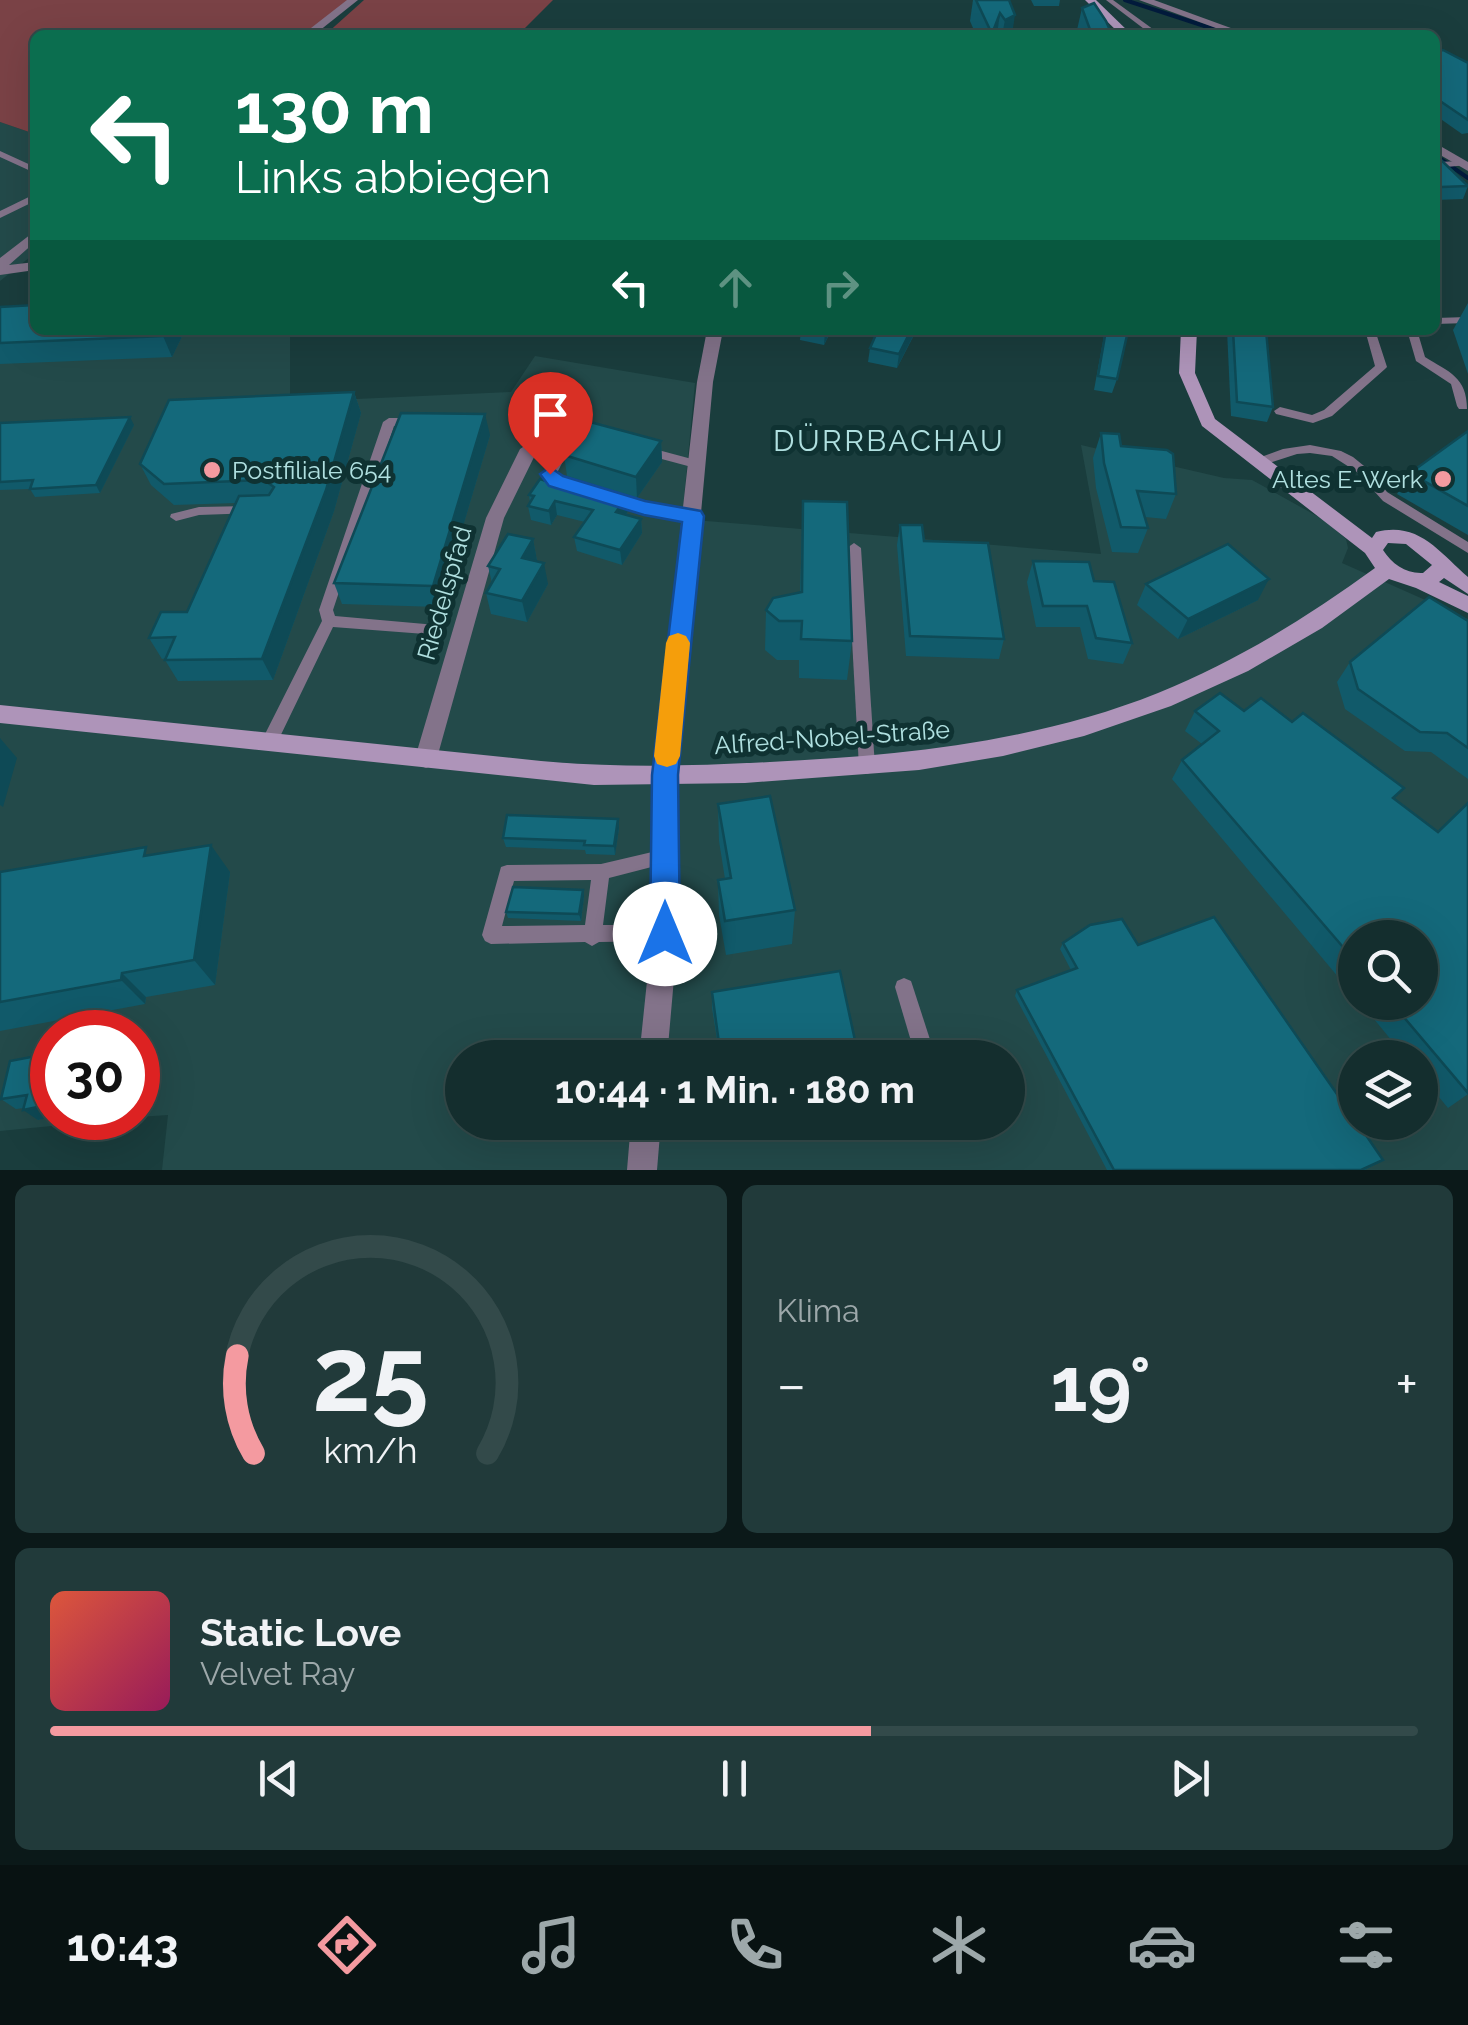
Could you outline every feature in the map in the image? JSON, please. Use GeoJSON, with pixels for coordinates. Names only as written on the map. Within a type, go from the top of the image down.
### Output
{"type":"FeatureCollection","features":[{"type":"Feature","properties":{"kind":"street"},"geometry":{"type":"LineString","coordinates":[[313,30],[352,0]]}},
{"type":"Feature","properties":{"kind":"street"},"geometry":{"type":"LineString","coordinates":[[1090,0],[1121,30]]}},
{"type":"Feature","properties":{"kind":"street"},"geometry":{"type":"LineString","coordinates":[[1144,0],[1231,30]]}},
{"type":"Feature","properties":{"kind":"street"},"geometry":{"type":"LineString","coordinates":[[1440,149],[1466,165]]}},
{"type":"Feature","properties":{"kind":"street"},"geometry":{"type":"LineString","coordinates":[[0,268],[30,240]]}},
{"type":"Feature","properties":{"kind":"street"},"geometry":{"type":"LineString","coordinates":[[0,268],[30,266]]}},
{"type":"Feature","properties":{"kind":"street"},"geometry":{"type":"LineString","coordinates":[[655,1040],[665,934],[665,775],[705,382],[714,335]]}},
{"type":"Feature","properties":{"kind":"street"},"geometry":{"type":"LineString","coordinates":[[1189,335],[1187,373],[1208,422],[1374,549]]}},
{"type":"Feature","properties":{"kind":"street","name":"Riedelspfad"},"geometry":{"type":"LineString","coordinates":[[426,758],[495,518],[528,449]]}},
{"type":"Feature","properties":{"kind":"street"},"geometry":{"type":"LineString","coordinates":[[1320,506],[1392,536],[1412,538],[1430,548],[1442,567],[1468,588]]}},
{"type":"Feature","properties":{"kind":"street"},"geometry":{"type":"LineString","coordinates":[[1392,536],[1377,540],[1374,549],[1377,559],[1388,570],[1468,605]]}},
{"type":"Feature","properties":{"kind":"street"},"geometry":{"type":"LineString","coordinates":[[1418,580],[1435,578],[1442,567]]}},
{"type":"Feature","properties":{"kind":"street","name":"Alfred-Nobel-Straße"},"geometry":{"type":"LineString","coordinates":[[0,714],[596,775],[867,767],[1001,748],[1136,713],[1244,666],[1294,637],[1388,570]]}},
{"type":"Feature","properties":{"kind":"street"},"geometry":{"type":"LineString","coordinates":[[642,1170],[644,1140]]}},
{"type":"Feature","properties":{"kind":"lane"},"geometry":{"type":"LineString","coordinates":[[1109,0],[1149,30]]}},
{"type":"Feature","properties":{"kind":"lane"},"geometry":{"type":"LineString","coordinates":[[0,154],[30,168]]}},
{"type":"Feature","properties":{"kind":"lane"},"geometry":{"type":"LineString","coordinates":[[1440,165],[1466,165]]}},
{"type":"Feature","properties":{"kind":"lane"},"geometry":{"type":"LineString","coordinates":[[0,215],[30,200]]}},
{"type":"Feature","properties":{"kind":"lane"},"geometry":{"type":"LineString","coordinates":[[1440,320],[1468,320]]}},
{"type":"Feature","properties":{"kind":"lane"},"geometry":{"type":"LineString","coordinates":[[1280,411],[1313,419],[1328,414],[1381,368],[1371,335]]}},
{"type":"Feature","properties":{"kind":"lane"},"geometry":{"type":"LineString","coordinates":[[1413,335],[1420,359],[1456,382],[1463,406]]}},
{"type":"Feature","properties":{"kind":"lane"},"geometry":{"type":"LineString","coordinates":[[269,742],[329,621],[326,610],[389,422],[424,422]]}},
{"type":"Feature","properties":{"kind":"lane"},"geometry":{"type":"LineString","coordinates":[[574,486],[556,481],[550,474],[566,444],[578,436],[610,440]]}},
{"type":"Feature","properties":{"kind":"lane"},"geometry":{"type":"LineString","coordinates":[[628,445],[699,465]]}},
{"type":"Feature","properties":{"kind":"lane"},"geometry":{"type":"LineString","coordinates":[[1257,462],[1288,449],[1310,448],[1335,454],[1358,465],[1376,491],[1468,548]]}},
{"type":"Feature","properties":{"kind":"lane"},"geometry":{"type":"LineString","coordinates":[[591,492],[644,508],[694,516]]}},
{"type":"Feature","properties":{"kind":"lane"},"geometry":{"type":"LineString","coordinates":[[176,518],[199,512],[273,510]]}},
{"type":"Feature","properties":{"kind":"lane"},"geometry":{"type":"LineString","coordinates":[[854,548],[867,767]]}},
{"type":"Feature","properties":{"kind":"lane"},"geometry":{"type":"LineString","coordinates":[[329,621],[425,629]]}},
{"type":"Feature","properties":{"kind":"lane"},"geometry":{"type":"LineString","coordinates":[[665,857],[602,872],[507,873],[492,935],[665,934]]}},
{"type":"Feature","properties":{"kind":"lane"},"geometry":{"type":"LineString","coordinates":[[592,937],[602,872]]}},
{"type":"Feature","properties":{"kind":"lane"},"geometry":{"type":"LineString","coordinates":[[904,986],[920,1040]]}},
{"type":"Feature","properties":{"kind":"shaded area"},"geometry":{"type":"Polygon","coordinates":[[[0,0],[353,0],[314,30],[30,30],[30,132],[0,122],[0,0]]]}},
{"type":"Feature","properties":{"kind":"shaded area"},"geometry":{"type":"Polygon","coordinates":[[[364,0],[553,0],[523,30],[331,30],[364,0]]]}},
{"type":"Feature","properties":{"kind":"shaded area"},"geometry":{"type":"Polygon","coordinates":[[[0,122],[30,132],[30,257],[0,281],[0,122]]]}},
{"type":"Feature","properties":{"kind":"shaded area"},"geometry":{"type":"Polygon","coordinates":[[[0,322],[30,329],[30,335],[290,335],[290,402],[511,392],[535,356],[695,383],[682,519],[1101,554],[1081,445],[1224,478],[1252,480],[1324,520],[1346,539],[1348,548],[1342,563],[1468,619],[1468,1170],[162,1170],[168,1115],[160,1116],[160,1010],[30,1010],[30,1128],[0,1131],[0,322]]]}},
{"type":"Feature","properties":{"kind":"building"},"geometry":{"type":"Polygon","coordinates":[[[976,0],[1009,0],[1015,15],[1005,20],[1000,13],[990,30],[976,0]]]}},
{"type":"Feature","properties":{"kind":"building"},"geometry":{"type":"Polygon","coordinates":[[[1094,3],[1110,30],[1090,30],[1082,8],[1094,3]]]}},
{"type":"Feature","properties":{"kind":"building"},"geometry":{"type":"Polygon","coordinates":[[[1440,50],[1468,63],[1468,120],[1440,101],[1440,50]]]}},
{"type":"Feature","properties":{"kind":"building"},"geometry":{"type":"Polygon","coordinates":[[[1440,159],[1468,186],[1440,186],[1440,159]]]}},
{"type":"Feature","properties":{"kind":"building"},"geometry":{"type":"Polygon","coordinates":[[[30,305],[30,335],[164,335],[0,343],[0,307],[30,305]]]}},
{"type":"Feature","properties":{"kind":"building"},"geometry":{"type":"Polygon","coordinates":[[[876,335],[908,335],[899,354],[870,348],[876,335]]]}},
{"type":"Feature","properties":{"kind":"building"},"geometry":{"type":"Polygon","coordinates":[[[1105,335],[1127,335],[1117,379],[1098,376],[1105,335]]]}},
{"type":"Feature","properties":{"kind":"building"},"geometry":{"type":"Polygon","coordinates":[[[1233,335],[1266,335],[1273,407],[1237,402],[1233,335]]]}},
{"type":"Feature","properties":{"kind":"building"},"geometry":{"type":"Polygon","coordinates":[[[354,392],[326,490],[262,659],[165,660],[175,637],[149,638],[161,612],[187,612],[239,496],[269,495],[274,487],[264,480],[164,484],[140,464],[169,400],[354,392]]]}},
{"type":"Feature","properties":{"kind":"building"},"geometry":{"type":"Polygon","coordinates":[[[401,413],[485,414],[433,586],[334,583],[401,413]]]}},
{"type":"Feature","properties":{"kind":"building"},"geometry":{"type":"Polygon","coordinates":[[[130,417],[96,485],[30,489],[33,480],[0,482],[0,423],[130,417]]]}},
{"type":"Feature","properties":{"kind":"building"},"geometry":{"type":"Polygon","coordinates":[[[590,422],[661,441],[636,477],[564,455],[590,422]]]}},
{"type":"Feature","properties":{"kind":"building"},"geometry":{"type":"Polygon","coordinates":[[[1468,431],[1468,506],[1410,473],[1468,431]]]}},
{"type":"Feature","properties":{"kind":"building"},"geometry":{"type":"Polygon","coordinates":[[[1101,433],[1119,434],[1121,446],[1167,450],[1173,454],[1176,494],[1137,491],[1148,528],[1121,527],[1104,463],[1101,433]]]}},
{"type":"Feature","properties":{"kind":"building"},"geometry":{"type":"Polygon","coordinates":[[[554,475],[627,497],[616,512],[641,519],[620,550],[574,537],[593,510],[555,501],[549,511],[528,506],[534,496],[529,495],[540,479],[549,482],[554,475]]]}},
{"type":"Feature","properties":{"kind":"building"},"geometry":{"type":"Polygon","coordinates":[[[803,501],[847,502],[852,641],[801,639],[802,621],[779,621],[766,610],[773,598],[802,592],[803,501]]]}},
{"type":"Feature","properties":{"kind":"building"},"geometry":{"type":"Polygon","coordinates":[[[900,525],[922,525],[924,541],[988,543],[1004,639],[910,636],[900,525]]]}},
{"type":"Feature","properties":{"kind":"building"},"geometry":{"type":"Polygon","coordinates":[[[508,534],[533,539],[522,558],[544,563],[522,601],[486,593],[500,569],[488,566],[508,534]]]}},
{"type":"Feature","properties":{"kind":"building"},"geometry":{"type":"Polygon","coordinates":[[[1228,544],[1269,579],[1188,619],[1146,584],[1228,544]]]}},
{"type":"Feature","properties":{"kind":"building"},"geometry":{"type":"Polygon","coordinates":[[[1033,561],[1089,562],[1094,581],[1114,582],[1132,643],[1096,638],[1087,606],[1043,606],[1033,561]]]}},
{"type":"Feature","properties":{"kind":"building"},"geometry":{"type":"Polygon","coordinates":[[[1429,597],[1468,621],[1468,748],[1447,733],[1420,732],[1358,689],[1350,662],[1429,597]]]}},
{"type":"Feature","properties":{"kind":"building"},"geometry":{"type":"Polygon","coordinates":[[[1220,693],[1244,711],[1261,698],[1292,722],[1303,713],[1404,788],[1393,798],[1438,832],[1468,803],[1468,1093],[1438,1058],[1438,1040],[1423,1040],[1406,1020],[1438,1020],[1438,920],[1338,920],[1338,941],[1182,760],[1219,731],[1195,711],[1220,693]]]}},
{"type":"Feature","properties":{"kind":"building"},"geometry":{"type":"Polygon","coordinates":[[[770,796],[795,910],[725,921],[718,880],[731,878],[718,804],[770,796]]]}},
{"type":"Feature","properties":{"kind":"building"},"geometry":{"type":"Polygon","coordinates":[[[507,815],[618,819],[614,846],[503,838],[507,815]]]}},
{"type":"Feature","properties":{"kind":"building"},"geometry":{"type":"Polygon","coordinates":[[[211,845],[194,960],[122,973],[121,980],[0,1002],[0,872],[146,847],[144,856],[211,845]]]}},
{"type":"Feature","properties":{"kind":"building"},"geometry":{"type":"Polygon","coordinates":[[[513,887],[583,890],[579,914],[506,912],[513,887]]]}},
{"type":"Feature","properties":{"kind":"building"},"geometry":{"type":"Polygon","coordinates":[[[1214,917],[1338,1096],[1338,1140],[1369,1140],[1383,1160],[1361,1170],[1114,1170],[1017,990],[1077,968],[1063,943],[1090,925],[1122,919],[1138,945],[1214,917]]]}},
{"type":"Feature","properties":{"kind":"building"},"geometry":{"type":"Polygon","coordinates":[[[840,971],[855,1040],[719,1040],[712,992],[840,971]]]}},
{"type":"Feature","properties":{"kind":"building"},"geometry":{"type":"Polygon","coordinates":[[[30,1057],[30,1109],[23,1110],[27,1095],[1,1099],[10,1061],[30,1057]]]}},
{"type":"Feature","properties":{"kind":"waterway"},"geometry":{"type":"LineString","coordinates":[[1125,0],[1217,30]]}},
{"type":"Feature","properties":{"kind":"waterway"},"geometry":{"type":"LineString","coordinates":[[1440,158],[1468,178]]}},
{"type":"Feature","properties":{"kind":"slow traffic"},"geometry":{"type":"LineString","coordinates":[[667,756],[678,643]]}},
{"type":"Feature","properties":{"kind":"place","name":"Postfiliale 654"},"geometry":{"type":"Point","coordinates":[212,470]}},
{"type":"Feature","properties":{"kind":"place","name":"Altes E-Werk"},"geometry":{"type":"Point","coordinates":[1443,479]}},
{"type":"Feature","properties":{"kind":"district","name":"DÜRRBACHAU"},"geometry":{"type":"Point","coordinates":[889,440]}},
{"type":"Feature","properties":{"kind":"route"},"geometry":{"type":"LineString","coordinates":[[550,474],[556,481],[644,508],[694,516],[665,775],[665,934]]}}]}
